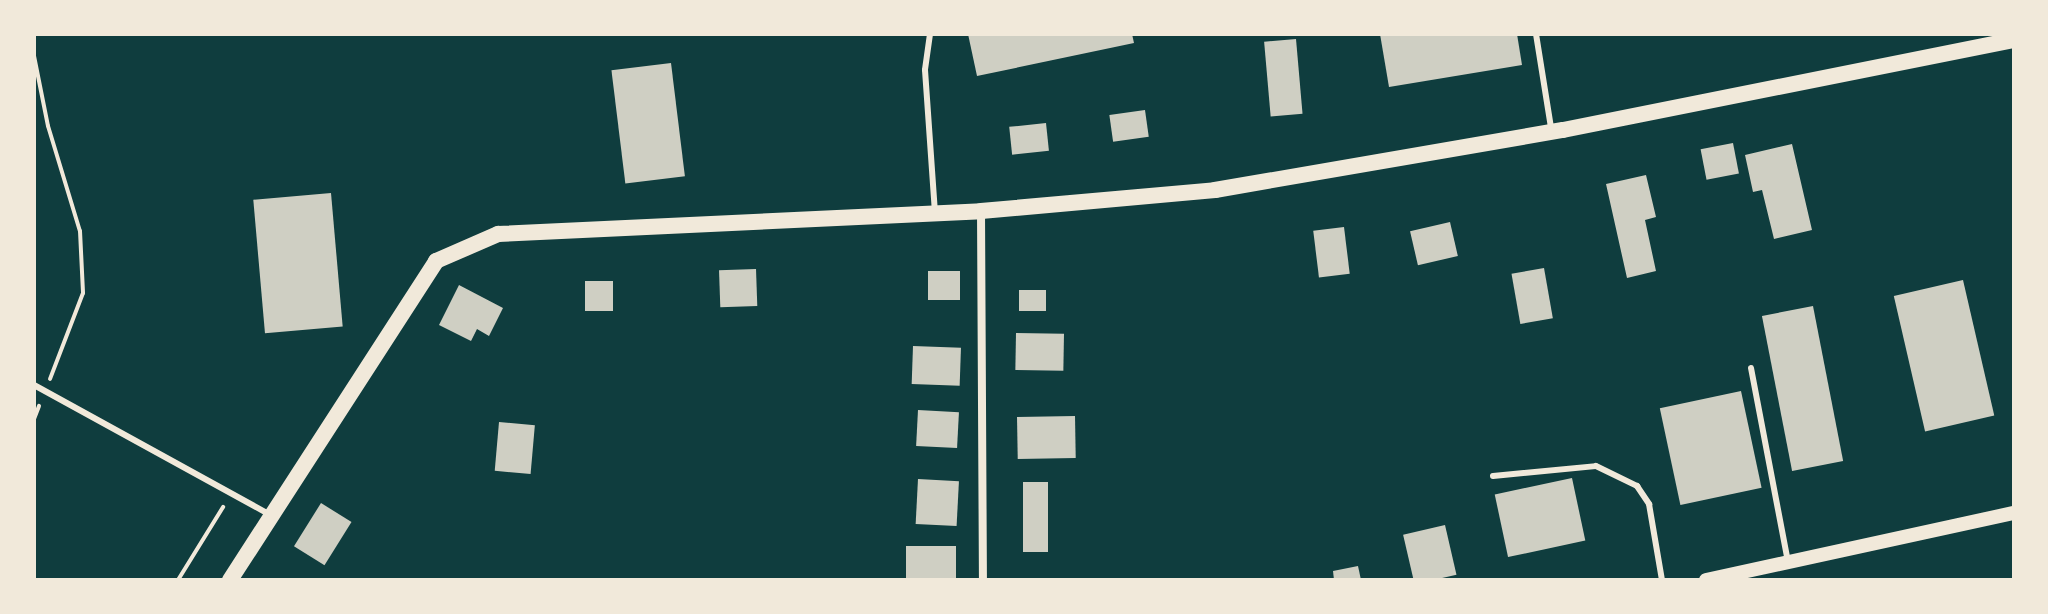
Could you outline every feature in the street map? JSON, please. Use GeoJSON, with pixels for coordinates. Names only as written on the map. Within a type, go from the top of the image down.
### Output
{"type":"FeatureCollection","features":[{"type":"Feature","properties":{"kind":"main road"},"geometry":{"type":"LineString","coordinates":[[230,580],[436,261],[498,234],[935,214],[1215,190],[1552,132],[2014,40]]}},
{"type":"Feature","properties":{"kind":"street"},"geometry":{"type":"LineString","coordinates":[[981,211],[983,580]]}},
{"type":"Feature","properties":{"kind":"street"},"geometry":{"type":"LineString","coordinates":[[1706,580],[2014,513]]}},
{"type":"Feature","properties":{"kind":"lane"},"geometry":{"type":"LineString","coordinates":[[930,34],[925,70],[935,214]]}},
{"type":"Feature","properties":{"kind":"lane"},"geometry":{"type":"LineString","coordinates":[[1536,34],[1552,132]]}},
{"type":"Feature","properties":{"kind":"lane"},"geometry":{"type":"LineString","coordinates":[[1751,368],[1788,562]]}},
{"type":"Feature","properties":{"kind":"lane"},"geometry":{"type":"LineString","coordinates":[[34,374],[39,386],[270,514]]}},
{"type":"Feature","properties":{"kind":"lane"},"geometry":{"type":"LineString","coordinates":[[1493,476],[1596,466],[1637,486],[1649,504],[1662,580]]}},
{"type":"Feature","properties":{"kind":"path"},"geometry":{"type":"LineString","coordinates":[[34,56],[48,126],[80,231],[83,293],[39,386],[34,419]]}},
{"type":"Feature","properties":{"kind":"path"},"geometry":{"type":"LineString","coordinates":[[178,580],[232,493]]}},
{"type":"Feature","properties":{"kind":"building"},"geometry":{"type":"Polygon","coordinates":[[[968,34],[1132,34],[1134,43],[977,76],[968,34]]]}},
{"type":"Feature","properties":{"kind":"building"},"geometry":{"type":"Polygon","coordinates":[[[1380,34],[1517,34],[1522,65],[1389,87],[1380,34]]]}},
{"type":"Feature","properties":{"kind":"building"},"geometry":{"type":"Polygon","coordinates":[[[1296,39],[1303,114],[1271,117],[1264,42],[1296,39]]]}},
{"type":"Feature","properties":{"kind":"building"},"geometry":{"type":"Polygon","coordinates":[[[671,63],[685,176],[625,183],[611,70],[671,63]]]}},
{"type":"Feature","properties":{"kind":"building"},"geometry":{"type":"Polygon","coordinates":[[[1145,110],[1149,137],[1113,142],[1109,115],[1145,110]]]}},
{"type":"Feature","properties":{"kind":"building"},"geometry":{"type":"Polygon","coordinates":[[[1046,123],[1049,151],[1012,155],[1009,127],[1046,123]]]}},
{"type":"Feature","properties":{"kind":"building"},"geometry":{"type":"Polygon","coordinates":[[[1733,143],[1739,173],[1707,180],[1701,149],[1733,143]]]}},
{"type":"Feature","properties":{"kind":"building"},"geometry":{"type":"Polygon","coordinates":[[[1792,144],[1812,230],[1774,239],[1762,190],[1753,192],[1745,155],[1792,144]]]}},
{"type":"Feature","properties":{"kind":"building"},"geometry":{"type":"Polygon","coordinates":[[[1646,175],[1656,217],[1645,220],[1656,271],[1627,278],[1606,184],[1646,175]]]}},
{"type":"Feature","properties":{"kind":"building"},"geometry":{"type":"Polygon","coordinates":[[[331,193],[343,326],[265,333],[253,200],[331,193]]]}},
{"type":"Feature","properties":{"kind":"building"},"geometry":{"type":"Polygon","coordinates":[[[1450,222],[1458,256],[1418,265],[1410,231],[1450,222]]]}},
{"type":"Feature","properties":{"kind":"building"},"geometry":{"type":"Polygon","coordinates":[[[1344,227],[1350,274],[1319,277],[1313,231],[1344,227]]]}},
{"type":"Feature","properties":{"kind":"building"},"geometry":{"type":"Polygon","coordinates":[[[1544,268],[1553,318],[1520,324],[1512,274],[1544,268]]]}},
{"type":"Feature","properties":{"kind":"building"},"geometry":{"type":"Polygon","coordinates":[[[756,269],[757,306],[720,307],[719,270],[756,269]]]}},
{"type":"Feature","properties":{"kind":"building"},"geometry":{"type":"Polygon","coordinates":[[[928,271],[960,271],[960,300],[928,300],[928,271]]]}},
{"type":"Feature","properties":{"kind":"building"},"geometry":{"type":"Polygon","coordinates":[[[1963,280],[1994,415],[1925,431],[1894,296],[1963,280]]]}},
{"type":"Feature","properties":{"kind":"building"},"geometry":{"type":"Polygon","coordinates":[[[585,281],[613,281],[613,311],[585,311],[585,281]]]}},
{"type":"Feature","properties":{"kind":"building"},"geometry":{"type":"Polygon","coordinates":[[[459,285],[503,308],[489,336],[477,329],[471,341],[439,325],[459,285]]]}},
{"type":"Feature","properties":{"kind":"building"},"geometry":{"type":"Polygon","coordinates":[[[1019,290],[1046,290],[1046,311],[1019,311],[1019,290]]]}},
{"type":"Feature","properties":{"kind":"building"},"geometry":{"type":"Polygon","coordinates":[[[1813,306],[1843,461],[1792,471],[1762,316],[1813,306]]]}},
{"type":"Feature","properties":{"kind":"building"},"geometry":{"type":"Polygon","coordinates":[[[1016,333],[1064,334],[1063,371],[1015,370],[1016,333]]]}},
{"type":"Feature","properties":{"kind":"building"},"geometry":{"type":"Polygon","coordinates":[[[913,346],[961,348],[960,386],[912,384],[913,346]]]}},
{"type":"Feature","properties":{"kind":"building"},"geometry":{"type":"Polygon","coordinates":[[[1741,391],[1762,488],[1680,505],[1660,408],[1741,391]]]}},
{"type":"Feature","properties":{"kind":"building"},"geometry":{"type":"Polygon","coordinates":[[[918,410],[959,412],[957,448],[916,446],[918,410]]]}},
{"type":"Feature","properties":{"kind":"building"},"geometry":{"type":"Polygon","coordinates":[[[1075,416],[1076,458],[1018,459],[1017,417],[1075,416]]]}},
{"type":"Feature","properties":{"kind":"building"},"geometry":{"type":"Polygon","coordinates":[[[499,422],[535,425],[531,474],[495,471],[499,422]]]}},
{"type":"Feature","properties":{"kind":"building"},"geometry":{"type":"Polygon","coordinates":[[[1572,478],[1585,541],[1508,557],[1495,494],[1572,478]]]}},
{"type":"Feature","properties":{"kind":"building"},"geometry":{"type":"Polygon","coordinates":[[[918,479],[959,481],[957,526],[916,524],[918,479]]]}},
{"type":"Feature","properties":{"kind":"building"},"geometry":{"type":"Polygon","coordinates":[[[1023,482],[1048,482],[1048,552],[1023,552],[1023,482]]]}},
{"type":"Feature","properties":{"kind":"building"},"geometry":{"type":"Polygon","coordinates":[[[321,503],[352,522],[325,565],[294,546],[321,503]]]}},
{"type":"Feature","properties":{"kind":"building"},"geometry":{"type":"Polygon","coordinates":[[[1445,525],[1456,575],[1433,580],[1414,580],[1403,535],[1445,525]]]}},
{"type":"Feature","properties":{"kind":"building"},"geometry":{"type":"Polygon","coordinates":[[[906,546],[956,546],[956,580],[906,580],[906,546]]]}},
{"type":"Feature","properties":{"kind":"building"},"geometry":{"type":"Polygon","coordinates":[[[1358,566],[1361,580],[1334,580],[1333,571],[1358,566]]]}}]}
